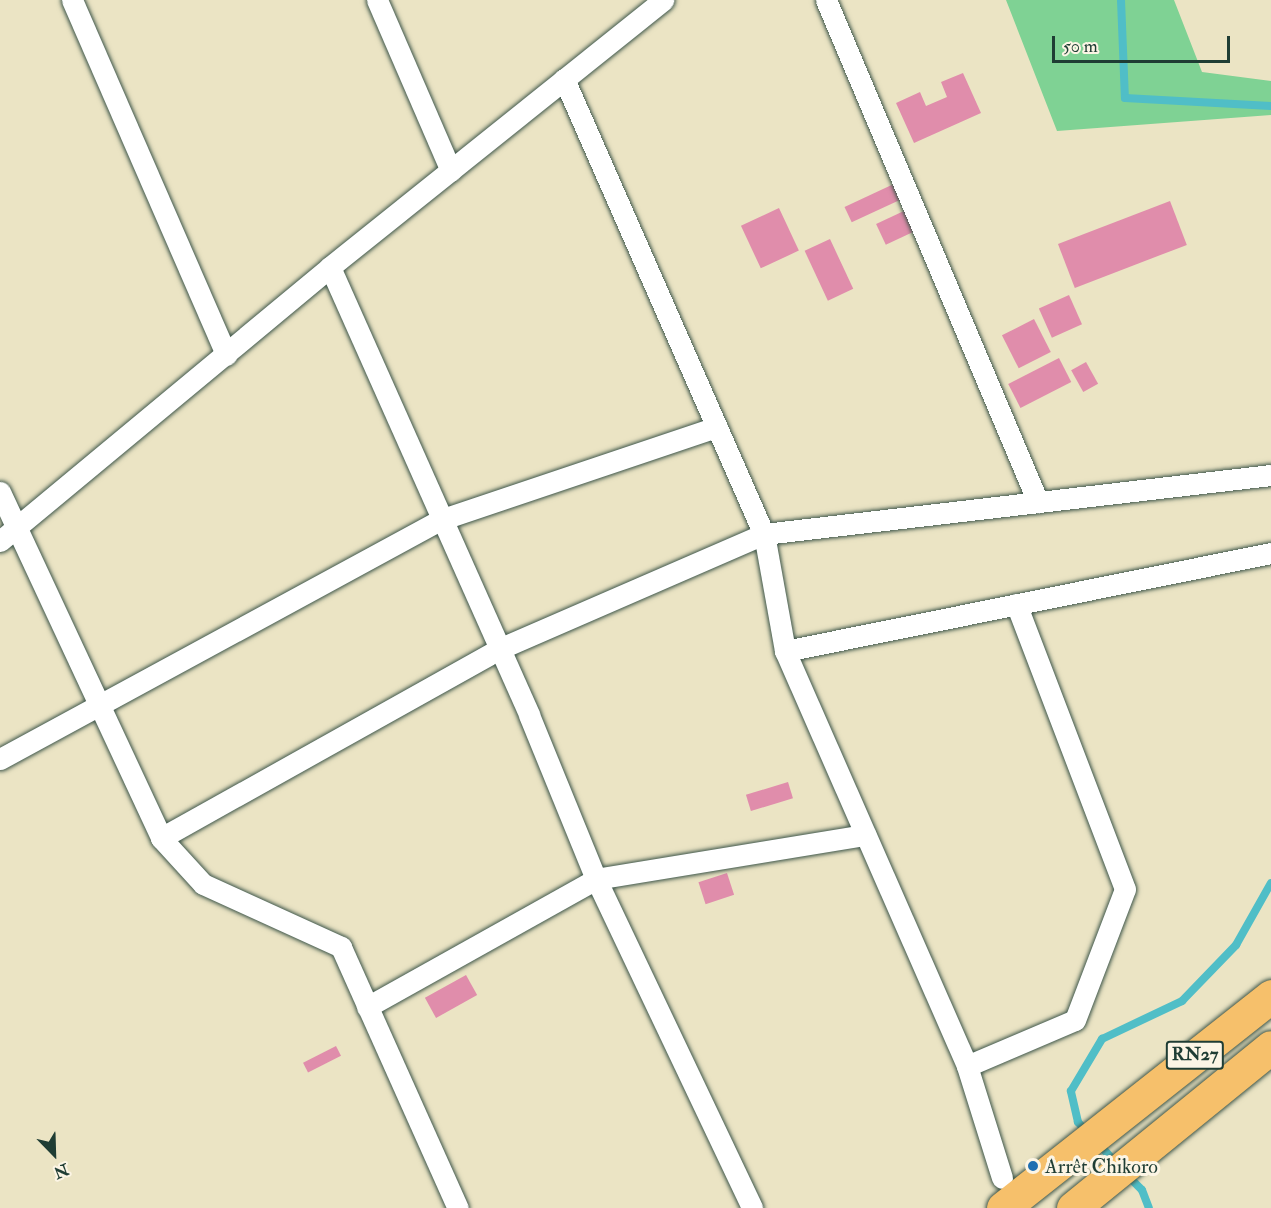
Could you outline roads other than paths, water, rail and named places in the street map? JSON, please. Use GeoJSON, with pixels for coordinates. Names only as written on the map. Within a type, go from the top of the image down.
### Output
{"type":"FeatureCollection","features":[{"type":"Feature","properties":{"kind":"main road","name":"RN27"},"geometry":{"type":"LineString","coordinates":[[1002,1193],[1065,1158],[1271,996]]}},
{"type":"Feature","properties":{"kind":"main road","name":"RN27"},"geometry":{"type":"LineString","coordinates":[[1079,1203],[1271,1047]]}},
{"type":"Feature","properties":{"kind":"street"},"geometry":{"type":"LineString","coordinates":[[72,0],[226,355]]}},
{"type":"Feature","properties":{"kind":"street"},"geometry":{"type":"LineString","coordinates":[[376,0],[451,171]]}},
{"type":"Feature","properties":{"kind":"street"},"geometry":{"type":"LineString","coordinates":[[8,534],[330,267],[663,0]]}},
{"type":"Feature","properties":{"kind":"street"},"geometry":{"type":"LineString","coordinates":[[826,0],[1038,502]]}},
{"type":"Feature","properties":{"kind":"street"},"geometry":{"type":"LineString","coordinates":[[564,79],[764,534],[785,651],[967,1066],[1002,1193]]}},
{"type":"Feature","properties":{"kind":"street"},"geometry":{"type":"LineString","coordinates":[[330,267],[499,650],[596,879],[752,1208]]}},
{"type":"Feature","properties":{"kind":"street"},"geometry":{"type":"LineString","coordinates":[[0,759],[440,520],[717,427]]}},
{"type":"Feature","properties":{"kind":"street"},"geometry":{"type":"LineString","coordinates":[[161,838],[499,650],[764,534],[1271,475]]}},
{"type":"Feature","properties":{"kind":"street"},"geometry":{"type":"LineString","coordinates":[[0,492],[8,534],[99,706],[161,838],[203,884],[341,947],[458,1208]]}},
{"type":"Feature","properties":{"kind":"street"},"geometry":{"type":"LineString","coordinates":[[785,651],[1271,553]]}},
{"type":"Feature","properties":{"kind":"street"},"geometry":{"type":"LineString","coordinates":[[967,1066],[1075,1020],[1125,889],[1016,604]]}},
{"type":"Feature","properties":{"kind":"street"},"geometry":{"type":"LineString","coordinates":[[367,1007],[596,879],[865,835]]}},
{"type":"Feature","properties":{"kind":"waterway"},"geometry":{"type":"LineString","coordinates":[[1121,0],[1125,98],[1271,106]]}},
{"type":"Feature","properties":{"kind":"waterway"},"geometry":{"type":"LineString","coordinates":[[1086,1131],[1078,1122],[1071,1091],[1102,1039],[1182,1001],[1236,945],[1271,883]]}},
{"type":"Feature","properties":{"kind":"waterway"},"geometry":{"type":"LineString","coordinates":[[1097,1142],[1117,1164]]}},
{"type":"Feature","properties":{"kind":"waterway"},"geometry":{"type":"LineString","coordinates":[[1127,1175],[1142,1190],[1149,1208]]}},
{"type":"Feature","properties":{"kind":"place","name":"Arrêt Chikoro"},"geometry":{"type":"Point","coordinates":[1033,1166]}}]}
